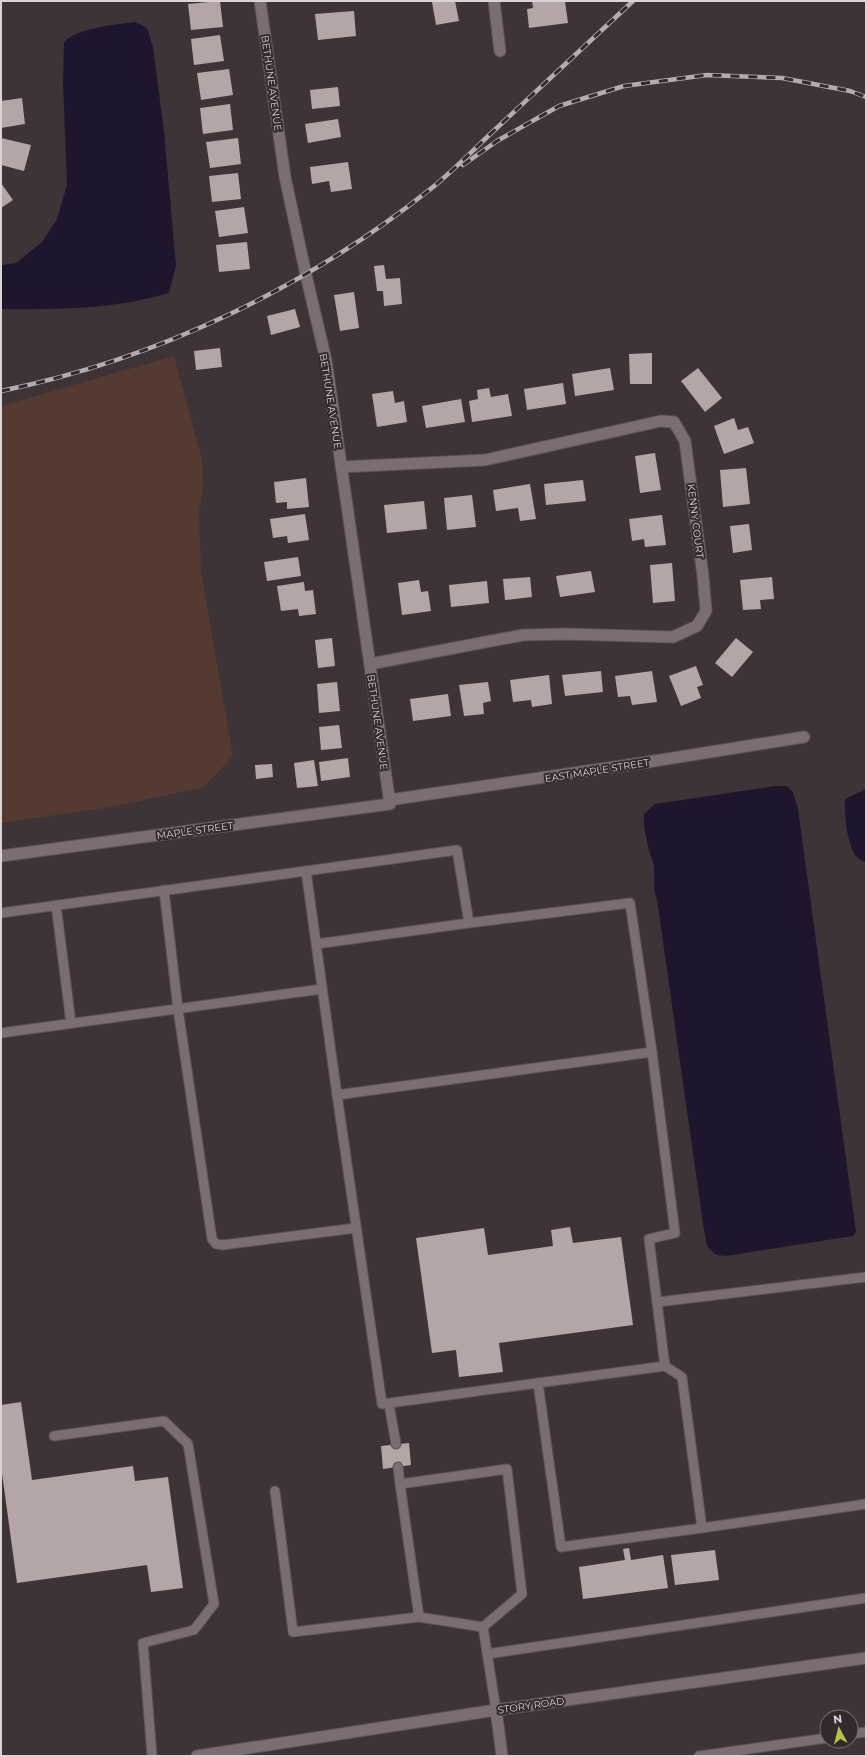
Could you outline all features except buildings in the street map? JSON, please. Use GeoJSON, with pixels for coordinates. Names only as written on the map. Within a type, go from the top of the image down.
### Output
{"type":"FeatureCollection","features":[{"type":"Feature","properties":{"kind":"street","name":"BETHUNE AVENUE"},"geometry":{"type":"LineString","coordinates":[[260,1],[285,177],[326,360],[389,802]]}},
{"type":"Feature","properties":{"kind":"street"},"geometry":{"type":"LineString","coordinates":[[494,1],[500,51]]}},
{"type":"Feature","properties":{"kind":"street","name":"KENNY COURT"},"geometry":{"type":"LineString","coordinates":[[341,467],[485,460],[661,420],[674,422],[686,441],[706,611],[697,626],[673,637],[565,634],[523,635],[370,664]]}},
{"type":"Feature","properties":{"kind":"street","name":"EAST MAPLE STREET"},"geometry":{"type":"LineString","coordinates":[[389,802],[640,764],[804,737]]}},
{"type":"Feature","properties":{"kind":"street","name":"MAPLE STREET"},"geometry":{"type":"LineString","coordinates":[[1,856],[389,802]]}},
{"type":"Feature","properties":{"kind":"street","name":"STORY ROAD"},"geometry":{"type":"LineString","coordinates":[[197,1756],[496,1710],[866,1658]]}},
{"type":"Feature","properties":{"kind":"street"},"geometry":{"type":"LineString","coordinates":[[496,1710],[502,1756]]}},
{"type":"Feature","properties":{"kind":"lane"},"geometry":{"type":"LineString","coordinates":[[1,913],[457,850],[469,923]]}},
{"type":"Feature","properties":{"kind":"lane"},"geometry":{"type":"LineString","coordinates":[[306,871],[382,1404],[665,1366],[682,1377],[702,1528]]}},
{"type":"Feature","properties":{"kind":"lane"},"geometry":{"type":"LineString","coordinates":[[164,890],[178,1009],[212,1239],[216,1244],[223,1245],[356,1228]]}},
{"type":"Feature","properties":{"kind":"lane"},"geometry":{"type":"LineString","coordinates":[[316,944],[630,903],[652,1052],[675,1233],[649,1239],[665,1366]]}},
{"type":"Feature","properties":{"kind":"lane"},"geometry":{"type":"LineString","coordinates":[[56,905],[71,1023]]}},
{"type":"Feature","properties":{"kind":"lane"},"geometry":{"type":"LineString","coordinates":[[1,1033],[322,989]]}},
{"type":"Feature","properties":{"kind":"lane"},"geometry":{"type":"LineString","coordinates":[[337,1095],[652,1052]]}},
{"type":"Feature","properties":{"kind":"lane"},"geometry":{"type":"LineString","coordinates":[[658,1302],[866,1277]]}},
{"type":"Feature","properties":{"kind":"lane"},"geometry":{"type":"LineString","coordinates":[[538,1383],[561,1547],[866,1504]]}},
{"type":"Feature","properties":{"kind":"lane"},"geometry":{"type":"LineString","coordinates":[[389,1404],[396,1444]]}},
{"type":"Feature","properties":{"kind":"lane"},"geometry":{"type":"LineString","coordinates":[[54,1436],[164,1421],[188,1444],[214,1604],[194,1630],[143,1643],[152,1756]]}},
{"type":"Feature","properties":{"kind":"lane"},"geometry":{"type":"LineString","coordinates":[[398,1467],[418,1617]]}},
{"type":"Feature","properties":{"kind":"lane"},"geometry":{"type":"LineString","coordinates":[[275,1491],[293,1632],[418,1617],[482,1627],[522,1594],[507,1469],[400,1484]]}},
{"type":"Feature","properties":{"kind":"lane"},"geometry":{"type":"LineString","coordinates":[[487,1654],[866,1598]]}},
{"type":"Feature","properties":{"kind":"lane"},"geometry":{"type":"LineString","coordinates":[[482,1627],[496,1710]]}},
{"type":"Feature","properties":{"kind":"lane"},"geometry":{"type":"LineString","coordinates":[[699,1756],[819,1739]]}},
{"type":"Feature","properties":{"kind":"shaded area"},"geometry":{"type":"Polygon","coordinates":[[[135,22],[147,28],[153,47],[164,131],[176,266],[169,293],[128,302],[86,307],[64,309],[1,309],[1,265],[16,263],[42,242],[57,219],[67,185],[63,84],[64,42],[79,33],[88,30],[135,22]]]}},
{"type":"Feature","properties":{"kind":"shaded area"},"geometry":{"type":"Polygon","coordinates":[[[174,356],[202,460],[203,487],[199,512],[201,572],[233,756],[204,787],[111,807],[1,823],[1,406],[174,356]]]}},
{"type":"Feature","properties":{"kind":"shaded area"},"geometry":{"type":"Polygon","coordinates":[[[775,786],[787,786],[793,792],[798,809],[856,1232],[853,1236],[726,1256],[716,1255],[707,1246],[703,1224],[657,899],[654,888],[654,865],[650,854],[644,824],[644,814],[655,804],[775,786]]]}},
{"type":"Feature","properties":{"kind":"shaded area"},"geometry":{"type":"Polygon","coordinates":[[[866,789],[866,863],[857,857],[850,844],[846,821],[845,799],[866,789]]]}},
{"type":"Feature","properties":{"kind":"railway"},"geometry":{"type":"LineString","coordinates":[[1,391],[60,377],[117,360],[174,339],[283,287],[335,257],[385,223],[442,180],[633,1]]}},
{"type":"Feature","properties":{"kind":"railway"},"geometry":{"type":"LineString","coordinates":[[463,165],[497,141],[559,106],[624,86],[707,75],[782,78],[850,91],[866,97]]}}]}
